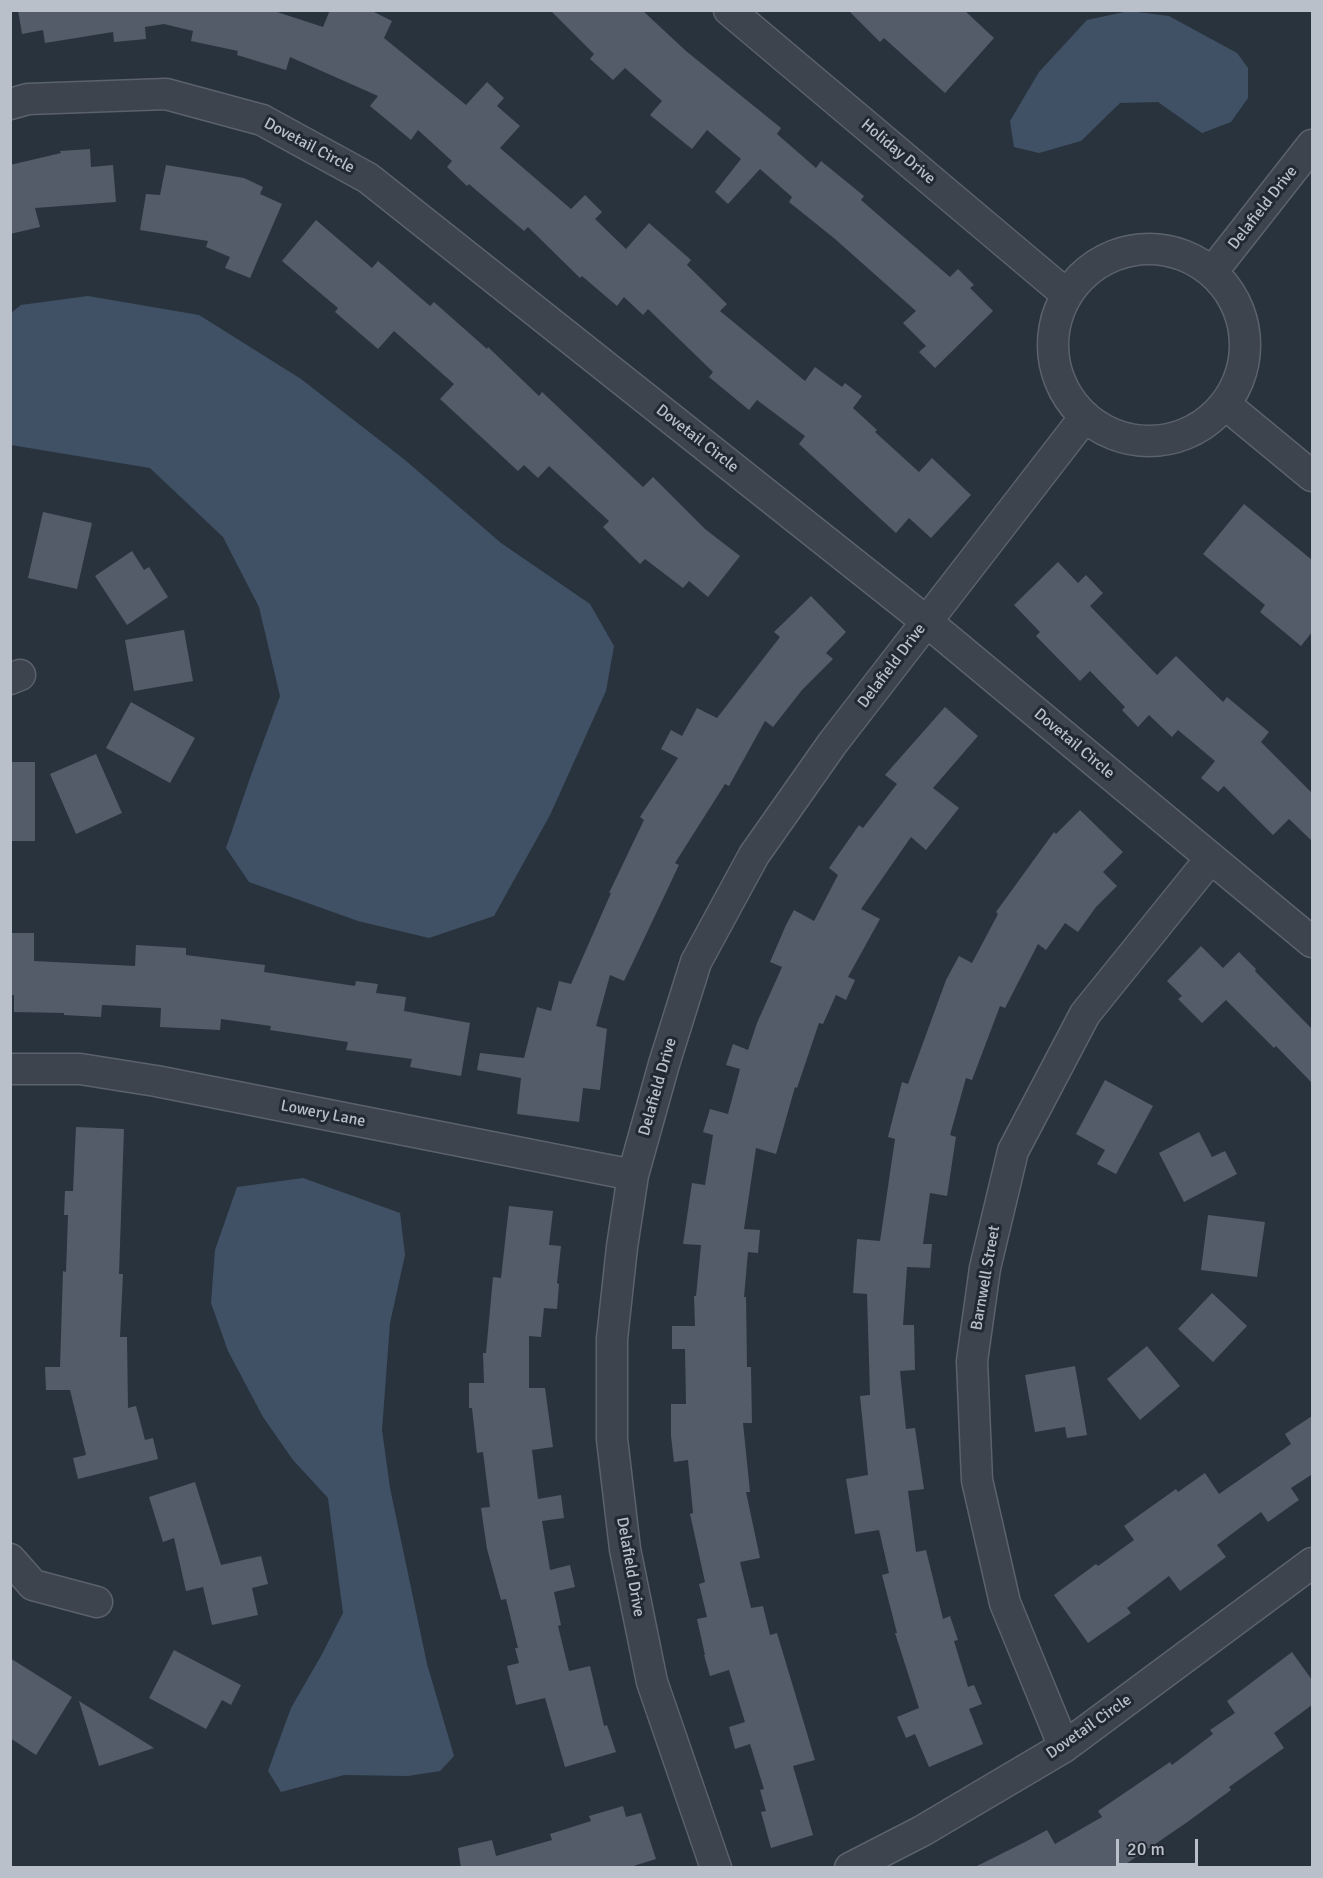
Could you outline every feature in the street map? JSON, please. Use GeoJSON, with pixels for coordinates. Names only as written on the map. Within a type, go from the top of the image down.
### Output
{"type":"FeatureCollection","features":[{"type":"Feature","properties":{"kind":"street","name":"Holiday Drive"},"geometry":{"type":"LineString","coordinates":[[729,10],[1066,294]]}},
{"type":"Feature","properties":{"kind":"street","name":"Dovetail Circle"},"geometry":{"type":"LineString","coordinates":[[10,104],[28,99],[166,94],[262,120],[369,178],[926,621],[1312,942]]}},
{"type":"Feature","properties":{"kind":"street","name":"Delafield Drive"},"geometry":{"type":"LineString","coordinates":[[1213,271],[1312,145]]}},
{"type":"Feature","properties":{"kind":"street"},"geometry":{"type":"LineString","coordinates":[[1142,248],[1178,252],[1213,271],[1233,298],[1246,344],[1240,377],[1226,405],[1195,431],[1149,443],[1117,437],[1084,418],[1063,392],[1056,374],[1053,328],[1066,294],[1101,260],[1142,248]]}},
{"type":"Feature","properties":{"kind":"street"},"geometry":{"type":"LineString","coordinates":[[1226,405],[1312,476]]}},
{"type":"Feature","properties":{"kind":"street","name":"Delafield Drive"},"geometry":{"type":"LineString","coordinates":[[716,1868],[652,1682],[625,1549],[612,1439],[612,1339],[633,1175],[696,962],[754,855],[832,744],[1084,418]]}},
{"type":"Feature","properties":{"kind":"street","name":"Barnwell Street"},"geometry":{"type":"LineString","coordinates":[[1064,1747],[1005,1603],[977,1479],[972,1361],[985,1268],[1013,1151],[1085,1014],[1211,858]]}},
{"type":"Feature","properties":{"kind":"street","name":"Lowery Lane"},"geometry":{"type":"LineString","coordinates":[[10,1069],[80,1069],[156,1081],[633,1175]]}},
{"type":"Feature","properties":{"kind":"street"},"geometry":{"type":"LineString","coordinates":[[10,1559],[33,1585],[97,1602]]}},
{"type":"Feature","properties":{"kind":"street","name":"Dovetail Circle"},"geometry":{"type":"LineString","coordinates":[[850,1868],[922,1831],[1064,1747],[1312,1563]]}},
{"type":"Feature","properties":{"kind":"water"},"geometry":{"type":"Polygon","coordinates":[[[1129,11],[1169,16],[1237,53],[1248,68],[1248,98],[1231,122],[1202,133],[1158,102],[1120,103],[1081,141],[1039,153],[1014,147],[1010,121],[1039,72],[1087,20],[1129,11]]]}},
{"type":"Feature","properties":{"kind":"water"},"geometry":{"type":"Polygon","coordinates":[[[88,296],[199,315],[301,379],[405,460],[501,543],[590,604],[614,646],[606,691],[550,815],[494,916],[429,938],[358,921],[249,882],[226,848],[280,696],[259,607],[223,537],[150,468],[11,445],[11,313],[21,305],[88,296]]]}},
{"type":"Feature","properties":{"kind":"water"},"geometry":{"type":"Polygon","coordinates":[[[303,1178],[400,1213],[405,1255],[390,1323],[382,1430],[390,1488],[427,1664],[454,1756],[440,1771],[408,1776],[344,1775],[281,1792],[268,1771],[291,1708],[343,1613],[328,1498],[293,1460],[263,1417],[228,1351],[211,1303],[215,1250],[237,1187],[303,1178]]]}},
{"type":"Feature","properties":{"kind":"building"},"geometry":{"type":"Polygon","coordinates":[[[18,10],[271,10],[323,27],[330,10],[370,10],[392,21],[384,38],[466,105],[487,82],[504,98],[497,106],[520,126],[500,148],[571,209],[585,195],[602,212],[595,219],[626,249],[649,223],[691,260],[687,265],[727,304],[720,311],[805,381],[815,367],[842,387],[845,383],[862,396],[853,408],[877,430],[875,432],[919,472],[932,458],[971,495],[931,538],[909,518],[896,533],[799,444],[805,436],[757,400],[749,410],[709,377],[713,372],[648,309],[643,315],[624,297],[617,306],[582,276],[580,278],[528,227],[524,231],[469,184],[467,186],[447,167],[452,161],[418,130],[411,140],[370,106],[378,96],[290,57],[286,70],[237,55],[238,51],[191,41],[193,31],[164,24],[145,27],[146,39],[114,42],[113,32],[45,43],[43,30],[22,34],[18,10]]]}},
{"type":"Feature","properties":{"kind":"building"},"geometry":{"type":"Polygon","coordinates":[[[550,10],[642,10],[686,51],[781,128],[777,134],[816,168],[821,161],[864,196],[861,200],[950,277],[958,269],[974,285],[970,288],[993,311],[935,368],[919,352],[926,346],[903,323],[916,311],[835,239],[789,202],[792,197],[760,169],[728,204],[715,192],[741,159],[707,130],[692,149],[650,115],[662,101],[625,68],[613,80],[590,59],[594,54],[550,10]]]}},
{"type":"Feature","properties":{"kind":"building"},"geometry":{"type":"Polygon","coordinates":[[[848,10],[964,10],[994,38],[945,93],[884,38],[880,42],[848,10]]]}},
{"type":"Feature","properties":{"kind":"building"},"geometry":{"type":"Polygon","coordinates":[[[90,149],[91,167],[113,165],[116,202],[35,208],[40,227],[10,234],[10,165],[61,153],[60,151],[90,149]]]}},
{"type":"Feature","properties":{"kind":"building"},"geometry":{"type":"Polygon","coordinates":[[[166,165],[244,178],[263,187],[260,194],[282,204],[250,278],[225,268],[230,257],[206,247],[208,241],[140,230],[146,194],[160,195],[166,165]]]}},
{"type":"Feature","properties":{"kind":"building"},"geometry":{"type":"Polygon","coordinates":[[[316,220],[372,268],[378,261],[430,306],[434,302],[487,349],[488,347],[539,396],[542,392],[643,487],[653,477],[705,529],[740,556],[708,597],[689,581],[683,588],[645,559],[640,564],[603,527],[609,521],[549,466],[538,478],[524,465],[518,471],[440,399],[454,384],[394,331],[378,349],[335,312],[338,308],[282,261],[316,220]]]}},
{"type":"Feature","properties":{"kind":"building"},"geometry":{"type":"Polygon","coordinates":[[[1244,504],[1312,560],[1312,632],[1301,646],[1260,612],[1265,605],[1203,554],[1244,504]]]}},
{"type":"Feature","properties":{"kind":"building"},"geometry":{"type":"Polygon","coordinates":[[[43,512],[92,523],[77,589],[28,578],[43,512]]]}},
{"type":"Feature","properties":{"kind":"building"},"geometry":{"type":"Polygon","coordinates":[[[132,551],[144,570],[149,567],[168,597],[127,625],[95,576],[132,551]]]}},
{"type":"Feature","properties":{"kind":"building"},"geometry":{"type":"Polygon","coordinates":[[[1058,562],[1078,583],[1086,575],[1103,593],[1090,606],[1157,675],[1176,656],[1223,702],[1227,697],[1269,732],[1261,742],[1312,793],[1312,841],[1289,819],[1273,835],[1224,786],[1218,792],[1201,778],[1215,761],[1178,730],[1172,737],[1149,715],[1138,727],[1122,710],[1125,707],[1090,671],[1080,681],[1036,636],[1040,632],[1014,605],[1058,562]]]}},
{"type":"Feature","properties":{"kind":"building"},"geometry":{"type":"Polygon","coordinates":[[[811,596],[846,632],[826,653],[833,659],[802,690],[773,727],[765,721],[729,786],[725,784],[675,863],[679,865],[624,981],[610,975],[596,1026],[607,1029],[600,1090],[583,1088],[579,1122],[517,1114],[521,1078],[477,1070],[480,1053],[524,1058],[537,1007],[551,1011],[559,981],[571,984],[611,893],[609,893],[644,820],[640,817],[678,758],[661,749],[671,730],[682,736],[697,708],[717,718],[780,637],[774,632],[811,596]]]}},
{"type":"Feature","properties":{"kind":"building"},"geometry":{"type":"Polygon","coordinates":[[[184,630],[193,681],[134,691],[125,640],[184,630]]]}},
{"type":"Feature","properties":{"kind":"building"},"geometry":{"type":"Polygon","coordinates":[[[131,702],[195,738],[170,783],[106,748],[131,702]]]}},
{"type":"Feature","properties":{"kind":"building"},"geometry":{"type":"Polygon","coordinates":[[[945,707],[978,736],[933,788],[959,808],[926,850],[911,837],[861,909],[880,919],[848,977],[855,980],[846,1000],[836,995],[823,1024],[819,1023],[797,1088],[795,1087],[776,1154],[756,1148],[744,1229],[760,1230],[758,1253],[748,1252],[744,1297],[746,1297],[747,1367],[751,1367],[752,1423],[743,1423],[750,1492],[746,1492],[760,1558],[740,1562],[751,1608],[763,1606],[770,1635],[777,1633],[815,1760],[793,1766],[813,1835],[771,1848],[761,1812],[766,1811],[760,1790],[764,1789],[750,1744],[735,1749],[729,1727],[745,1722],[729,1670],[710,1676],[704,1655],[697,1619],[707,1617],[699,1584],[705,1582],[690,1514],[693,1513],[688,1460],[674,1462],[671,1404],[686,1404],[685,1349],[672,1349],[672,1326],[695,1326],[694,1296],[696,1296],[701,1245],[683,1244],[692,1183],[705,1185],[713,1135],[703,1132],[710,1109],[728,1114],[740,1069],[726,1065],[733,1044],[748,1050],[757,1023],[782,967],[770,962],[786,925],[794,910],[814,921],[838,875],[829,868],[859,825],[863,828],[897,784],[885,775],[945,707]]]}},
{"type":"Feature","properties":{"kind":"building"},"geometry":{"type":"Polygon","coordinates":[[[96,754],[122,813],[76,834],[50,774],[96,754]]]}},
{"type":"Feature","properties":{"kind":"building"},"geometry":{"type":"Polygon","coordinates":[[[10,762],[35,762],[35,841],[10,841],[10,762]]]}},
{"type":"Feature","properties":{"kind":"building"},"geometry":{"type":"Polygon","coordinates":[[[1080,810],[1123,852],[1103,872],[1117,886],[1096,907],[1078,932],[1065,923],[1046,950],[1038,944],[1005,1008],[1000,1006],[972,1080],[966,1078],[950,1135],[956,1137],[947,1196],[930,1193],[923,1244],[932,1244],[930,1268],[907,1267],[903,1325],[914,1325],[915,1370],[900,1371],[906,1429],[915,1428],[924,1489],[908,1491],[916,1552],[926,1550],[943,1619],[950,1616],[958,1640],[954,1641],[968,1687],[974,1685],[982,1704],[969,1709],[983,1744],[929,1767],[915,1734],[906,1738],[897,1717],[919,1708],[895,1633],[897,1633],[882,1575],[889,1573],[879,1530],[855,1534],[846,1479],[868,1475],[860,1396],[870,1395],[867,1294],[853,1293],[857,1239],[880,1241],[895,1139],[888,1137],[902,1082],[908,1084],[946,980],[959,956],[972,963],[998,914],[996,912],[1054,832],[1056,834],[1080,810]]]}},
{"type":"Feature","properties":{"kind":"building"},"geometry":{"type":"Polygon","coordinates":[[[10,933],[34,933],[34,961],[135,966],[136,945],[186,948],[186,955],[265,965],[264,972],[355,986],[356,981],[378,984],[376,993],[406,997],[404,1011],[470,1023],[461,1076],[410,1067],[412,1059],[346,1050],[348,1042],[270,1030],[271,1026],[221,1019],[220,1030],[160,1027],[161,1008],[102,1005],[101,1017],[64,1015],[64,1013],[14,1012],[14,995],[10,995],[10,933]]]}},
{"type":"Feature","properties":{"kind":"building"},"geometry":{"type":"Polygon","coordinates":[[[1201,946],[1223,968],[1239,952],[1312,1029],[1312,1083],[1226,1000],[1202,1023],[1178,999],[1182,996],[1167,981],[1201,946]]]}},
{"type":"Feature","properties":{"kind":"building"},"geometry":{"type":"Polygon","coordinates":[[[1105,1080],[1153,1106],[1116,1174],[1097,1164],[1105,1150],[1076,1134],[1105,1080]]]}},
{"type":"Feature","properties":{"kind":"building"},"geometry":{"type":"Polygon","coordinates":[[[76,1127],[124,1129],[119,1274],[123,1274],[120,1337],[127,1337],[128,1408],[136,1406],[145,1440],[153,1438],[158,1459],[78,1479],[73,1458],[86,1455],[70,1390],[46,1390],[45,1367],[60,1367],[63,1271],[66,1272],[68,1215],[64,1215],[65,1191],[73,1191],[76,1127]]]}},
{"type":"Feature","properties":{"kind":"building"},"geometry":{"type":"Polygon","coordinates":[[[1199,1132],[1212,1157],[1225,1151],[1237,1174],[1184,1202],[1159,1153],[1199,1132]]]}},
{"type":"Feature","properties":{"kind":"building"},"geometry":{"type":"Polygon","coordinates":[[[509,1206],[553,1211],[549,1245],[561,1246],[557,1309],[544,1308],[541,1337],[529,1336],[529,1388],[545,1388],[553,1447],[532,1450],[538,1499],[561,1495],[564,1518],[542,1521],[550,1570],[570,1565],[575,1587],[554,1592],[561,1625],[558,1626],[569,1671],[590,1666],[604,1726],[607,1725],[616,1752],[565,1767],[545,1698],[516,1705],[507,1666],[519,1663],[515,1648],[518,1648],[506,1599],[501,1600],[487,1549],[481,1508],[490,1507],[483,1452],[477,1453],[472,1408],[469,1408],[469,1383],[484,1383],[483,1353],[486,1353],[493,1277],[501,1278],[509,1206]]]}},
{"type":"Feature","properties":{"kind":"building"},"geometry":{"type":"Polygon","coordinates":[[[1208,1215],[1265,1222],[1257,1277],[1201,1270],[1208,1215]]]}},
{"type":"Feature","properties":{"kind":"building"},"geometry":{"type":"Polygon","coordinates":[[[1212,1293],[1247,1326],[1213,1362],[1178,1329],[1212,1293]]]}},
{"type":"Feature","properties":{"kind":"building"},"geometry":{"type":"Polygon","coordinates":[[[1147,1346],[1180,1386],[1140,1420],[1107,1379],[1147,1346]]]}},
{"type":"Feature","properties":{"kind":"building"},"geometry":{"type":"Polygon","coordinates":[[[1075,1366],[1087,1435],[1067,1438],[1065,1427],[1035,1432],[1025,1375],[1075,1366]]]}},
{"type":"Feature","properties":{"kind":"building"},"geometry":{"type":"Polygon","coordinates":[[[1312,1416],[1312,1477],[1311,1475],[1291,1488],[1299,1500],[1268,1522],[1261,1512],[1217,1545],[1226,1557],[1180,1591],[1169,1576],[1127,1608],[1131,1613],[1088,1643],[1054,1595],[1134,1540],[1124,1526],[1176,1489],[1178,1492],[1205,1473],[1219,1494],[1291,1444],[1285,1434],[1312,1416]]]}},
{"type":"Feature","properties":{"kind":"building"},"geometry":{"type":"Polygon","coordinates":[[[195,1482],[221,1565],[261,1556],[268,1584],[252,1588],[258,1615],[212,1625],[203,1587],[186,1591],[174,1538],[163,1542],[149,1497],[195,1482]]]}},
{"type":"Feature","properties":{"kind":"building"},"geometry":{"type":"Polygon","coordinates":[[[174,1650],[241,1685],[231,1705],[222,1700],[206,1729],[149,1698],[174,1650]]]}},
{"type":"Feature","properties":{"kind":"building"},"geometry":{"type":"Polygon","coordinates":[[[1292,1652],[1312,1680],[1312,1705],[1274,1733],[1284,1748],[1229,1787],[1231,1790],[1186,1823],[1120,1868],[973,1868],[1047,1830],[1055,1844],[1102,1817],[1098,1811],[1170,1762],[1172,1765],[1213,1734],[1210,1730],[1235,1713],[1227,1701],[1292,1652]]]}},
{"type":"Feature","properties":{"kind":"building"},"geometry":{"type":"Polygon","coordinates":[[[10,1658],[72,1697],[36,1755],[10,1738],[10,1658]]]}},
{"type":"Feature","properties":{"kind":"building"},"geometry":{"type":"Polygon","coordinates":[[[79,1701],[154,1748],[99,1766],[79,1701]]]}},
{"type":"Feature","properties":{"kind":"building"},"geometry":{"type":"Polygon","coordinates":[[[623,1806],[626,1817],[641,1813],[656,1859],[627,1868],[461,1868],[458,1848],[492,1840],[496,1856],[552,1840],[550,1834],[591,1821],[589,1816],[623,1806]]]}}]}
